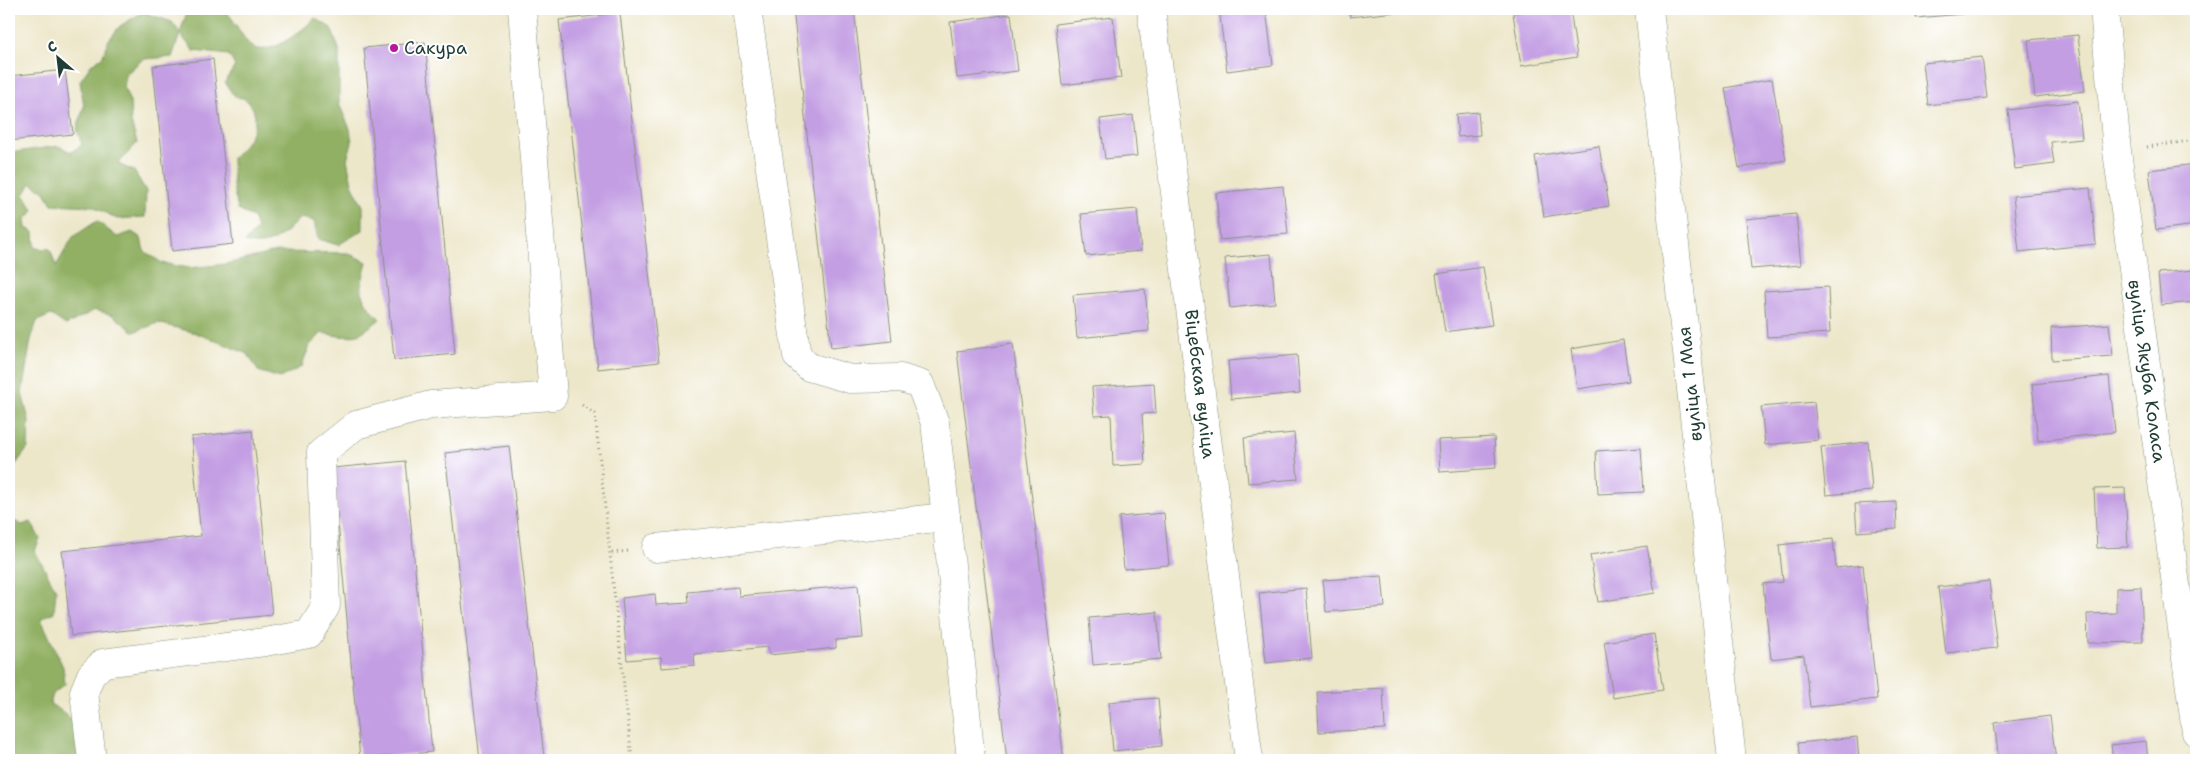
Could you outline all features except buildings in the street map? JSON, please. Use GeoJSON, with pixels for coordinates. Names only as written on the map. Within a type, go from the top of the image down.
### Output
{"type":"FeatureCollection","features":[{"type":"Feature","properties":{"kind":"street"},"geometry":{"type":"LineString","coordinates":[[92,760],[84,692],[92,675],[104,663],[265,642],[309,634],[326,606],[320,453],[356,425],[431,404],[553,396],[522,9]]}},
{"type":"Feature","properties":{"kind":"street"},"geometry":{"type":"LineString","coordinates":[[747,9],[797,356],[809,367],[850,379],[901,378],[920,384],[935,424],[971,760]]}},
{"type":"Feature","properties":{"kind":"street","name":"Віцебская вуліца"},"geometry":{"type":"LineString","coordinates":[[1151,9],[1249,760]]}},
{"type":"Feature","properties":{"kind":"street","name":"вуліца 1 Мая"},"geometry":{"type":"LineString","coordinates":[[1649,9],[1732,760]]}},
{"type":"Feature","properties":{"kind":"street","name":"вуліца Якуба Коласа"},"geometry":{"type":"LineString","coordinates":[[2104,9],[2117,151],[2196,732]]}},
{"type":"Feature","properties":{"kind":"street"},"geometry":{"type":"LineString","coordinates":[[656,548],[946,517]]}},
{"type":"Feature","properties":{"kind":"path"},"geometry":{"type":"LineString","coordinates":[[2117,151],[2196,140]]}},
{"type":"Feature","properties":{"kind":"path"},"geometry":{"type":"LineString","coordinates":[[553,396],[584,405],[595,414],[632,760]]}},
{"type":"Feature","properties":{"kind":"green space"},"geometry":{"type":"Polygon","coordinates":[[[188,9],[223,9],[231,17],[247,42],[258,49],[276,46],[294,36],[315,18],[331,28],[339,49],[339,104],[350,129],[352,143],[347,159],[352,184],[363,206],[363,230],[338,245],[318,239],[314,221],[300,218],[276,239],[262,244],[245,242],[257,229],[253,217],[238,210],[233,186],[232,158],[249,139],[255,123],[255,115],[252,107],[246,100],[235,96],[225,82],[235,66],[229,55],[194,51],[180,34],[172,57],[143,59],[126,74],[124,88],[130,102],[131,122],[137,143],[118,164],[134,171],[146,191],[145,217],[117,219],[93,206],[52,204],[45,192],[31,183],[24,195],[34,211],[25,219],[26,228],[34,232],[35,248],[50,249],[56,266],[73,237],[97,221],[117,237],[132,232],[141,238],[144,251],[162,263],[189,268],[226,264],[276,252],[347,253],[367,262],[362,293],[368,305],[380,319],[359,334],[353,336],[322,333],[310,345],[301,367],[280,378],[258,371],[248,354],[196,333],[158,323],[134,332],[113,315],[95,310],[66,325],[51,315],[37,321],[31,339],[22,393],[29,421],[28,448],[13,468],[9,468],[9,153],[58,146],[71,152],[82,145],[77,129],[84,106],[80,81],[91,65],[103,56],[108,41],[120,26],[143,12],[172,22],[180,33],[188,9]]]}},
{"type":"Feature","properties":{"kind":"green space"},"geometry":{"type":"Polygon","coordinates":[[[9,518],[22,525],[31,522],[40,539],[35,551],[56,590],[54,612],[41,619],[63,667],[65,684],[53,694],[50,704],[74,721],[90,742],[99,760],[9,760],[9,518]]]}},
{"type":"Feature","properties":{"kind":"place","name":"Сакура"},"geometry":{"type":"Point","coordinates":[394,48]}}]}
